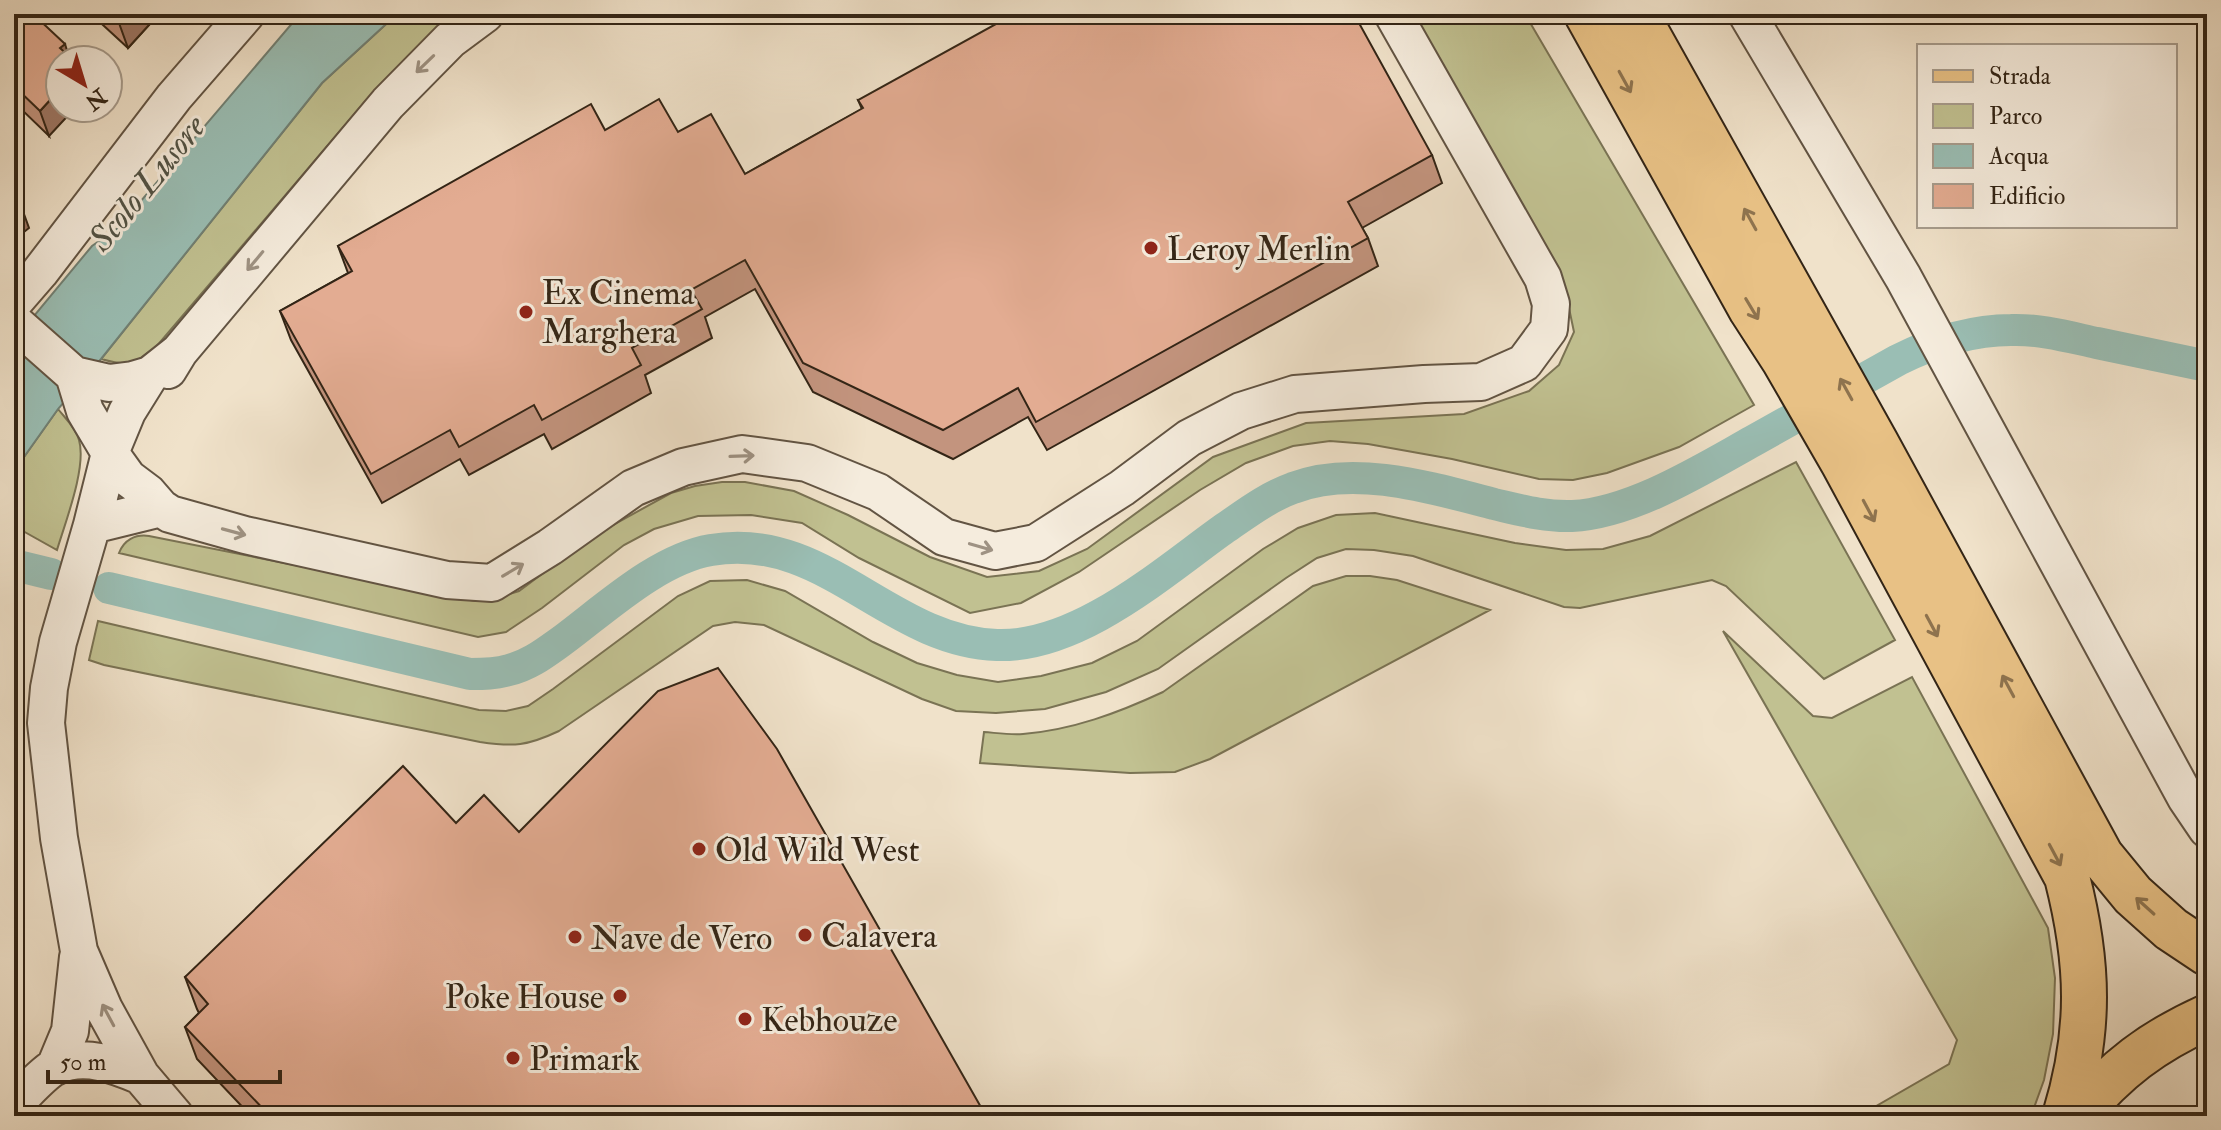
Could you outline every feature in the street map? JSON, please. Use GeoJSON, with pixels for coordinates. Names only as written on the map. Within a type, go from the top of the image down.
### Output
{"type":"FeatureCollection","features":[{"type":"Feature","properties":{"kind":"main road"},"geometry":{"type":"LineString","coordinates":[[1587,14],[1751,309],[1800,348]]}},
{"type":"Feature","properties":{"kind":"main road"},"geometry":{"type":"LineString","coordinates":[[1636,14],[1800,348],[1860,454],[2101,856],[2142,904],[2171,929],[2207,953]]}},
{"type":"Feature","properties":{"kind":"main road"},"geometry":{"type":"LineString","coordinates":[[1860,454],[2067,877],[2078,919],[2085,1003],[2081,1046],[2065,1116]]}},
{"type":"Feature","properties":{"kind":"main road"},"geometry":{"type":"LineString","coordinates":[[2077,1116],[2098,1091],[2133,1059],[2172,1033],[2207,1017]]}},
{"type":"Feature","properties":{"kind":"street"},"geometry":{"type":"LineString","coordinates":[[246,14],[174,97],[40,272],[18,318],[74,375],[85,411],[128,478],[170,514],[245,535],[447,580],[492,583],[550,547],[633,488],[683,467],[742,454],[807,463],[878,492],[944,537],[995,551],[1036,543],[1122,488],[1189,438],[1241,411],[1295,394],[1481,382],[1524,363],[1549,329],[1551,304],[1543,278],[1393,14]]}},
{"type":"Feature","properties":{"kind":"street"},"geometry":{"type":"LineString","coordinates":[[154,500],[136,451],[135,430],[143,408],[179,352],[388,103],[450,40],[485,14]]}},
{"type":"Feature","properties":{"kind":"street"},"geometry":{"type":"LineString","coordinates":[[1747,14],[1907,286],[2186,798],[2207,829]]}},
{"type":"Feature","properties":{"kind":"street"},"geometry":{"type":"LineString","coordinates":[[175,1116],[141,1076],[104,1009],[79,951],[59,838],[46,723],[58,642],[110,453],[127,412],[150,375],[179,352]]}},
{"type":"Feature","properties":{"kind":"street"},"geometry":{"type":"LineString","coordinates":[[74,375],[109,383],[150,375]]}},
{"type":"Feature","properties":{"kind":"street"},"geometry":{"type":"LineString","coordinates":[[90,530],[154,500]]}},
{"type":"Feature","properties":{"kind":"street"},"geometry":{"type":"LineString","coordinates":[[54,1068],[70,1031],[79,951]]}},
{"type":"Feature","properties":{"kind":"street"},"geometry":{"type":"LineString","coordinates":[[14,1104],[54,1068],[71,1062],[115,1065],[141,1076]]}},
{"type":"Feature","properties":{"kind":"green space"},"geometry":{"type":"Polygon","coordinates":[[[397,14],[458,14],[369,97],[156,347],[130,363],[101,359],[322,83],[397,14]]]}},
{"type":"Feature","properties":{"kind":"green space"},"geometry":{"type":"Polygon","coordinates":[[[1412,14],[1525,14],[1754,405],[1679,447],[1607,473],[1573,480],[1539,479],[1368,444],[1330,441],[1293,446],[1246,463],[1200,490],[1079,572],[1021,603],[970,613],[859,558],[802,523],[751,515],[698,516],[654,529],[624,545],[506,632],[478,637],[119,553],[131,539],[149,536],[475,601],[491,600],[519,591],[593,536],[671,493],[695,486],[745,482],[794,491],[930,557],[987,577],[1039,571],[1087,549],[1213,457],[1306,423],[1464,414],[1529,391],[1559,365],[1574,332],[1565,289],[1412,14]]]}},
{"type":"Feature","properties":{"kind":"green space"},"geometry":{"type":"Polygon","coordinates":[[[58,409],[75,431],[81,451],[74,495],[57,550],[14,526],[14,471],[58,409]]]}},
{"type":"Feature","properties":{"kind":"green space"},"geometry":{"type":"Polygon","coordinates":[[[1796,462],[1895,640],[1824,679],[1726,586],[1712,580],[1580,608],[1564,607],[1413,556],[1346,549],[1317,558],[1158,669],[1106,692],[1045,709],[996,713],[956,711],[922,699],[764,625],[735,622],[713,626],[559,731],[538,740],[512,745],[480,742],[89,660],[98,621],[479,710],[506,711],[528,706],[678,596],[710,581],[747,580],[785,591],[873,642],[917,663],[957,675],[998,682],[1041,676],[1092,663],[1137,641],[1263,549],[1298,528],[1336,515],[1375,513],[1515,543],[1566,550],[1603,549],[1650,536],[1796,462]]]}},
{"type":"Feature","properties":{"kind":"green space"},"geometry":{"type":"Polygon","coordinates":[[[1346,576],[1397,580],[1490,610],[1210,759],[1175,772],[1130,773],[980,763],[984,732],[1018,734],[1059,729],[1146,700],[1163,692],[1313,586],[1346,576]]]}},
{"type":"Feature","properties":{"kind":"green space"},"geometry":{"type":"Polygon","coordinates":[[[1723,631],[1813,716],[1832,718],[1912,677],[2048,928],[2055,978],[2053,1034],[2044,1080],[2031,1116],[1859,1116],[1949,1064],[1957,1040],[1723,631]]]}},
{"type":"Feature","properties":{"kind":"water"},"geometry":{"type":"Polygon","coordinates":[[[300,14],[397,14],[322,83],[58,409],[14,471],[14,340],[92,246],[118,228],[300,14]]]}},
{"type":"Feature","properties":{"kind":"building"},"geometry":{"type":"Polygon","coordinates":[[[14,14],[33,14],[65,44],[44,44],[44,107],[40,111],[14,86],[14,14]]]}},
{"type":"Feature","properties":{"kind":"building"},"geometry":{"type":"Polygon","coordinates":[[[109,14],[127,14],[119,23],[109,14]]]}},
{"type":"Feature","properties":{"kind":"building"},"geometry":{"type":"Polygon","coordinates":[[[1014,14],[1354,14],[1432,155],[1348,202],[1368,238],[1036,422],[1018,388],[943,430],[803,363],[745,260],[691,290],[702,309],[632,348],[641,365],[542,420],[534,405],[459,447],[450,430],[371,474],[280,311],[352,271],[338,246],[591,104],[605,130],[659,99],[678,132],[711,114],[745,174],[863,108],[858,100],[1014,14]]]}},
{"type":"Feature","properties":{"kind":"building","name":"Nave de Vero"},"geometry":{"type":"Polygon","coordinates":[[[718,668],[777,749],[986,1116],[270,1116],[185,1027],[208,1004],[185,977],[403,766],[456,823],[484,795],[519,832],[658,691],[718,668]]]}},
{"type":"Feature","properties":{"kind":"waterway"},"geometry":{"type":"LineString","coordinates":[[109,588],[470,674],[490,674],[517,668],[538,658],[633,586],[672,563],[711,550],[751,548],[788,556],[822,570],[922,626],[958,639],[997,645],[1027,643],[1088,621],[1147,586],[1258,506],[1293,488],[1317,481],[1341,478],[1393,481],[1513,509],[1572,516],[1595,513],[1642,499],[1711,465],[1898,360],[1967,335],[2011,330],[2044,332],[2207,366]]}},
{"type":"Feature","properties":{"kind":"waterway"},"geometry":{"type":"LineString","coordinates":[[14,565],[51,574]]}},
{"type":"Feature","properties":{"kind":"place","name":"Leroy Merlin"},"geometry":{"type":"Point","coordinates":[1151,248]}},
{"type":"Feature","properties":{"kind":"place","name":"Ex Cinema Marghera"},"geometry":{"type":"Point","coordinates":[526,312]}},
{"type":"Feature","properties":{"kind":"place","name":"Old Wild West"},"geometry":{"type":"Point","coordinates":[699,849]}},
{"type":"Feature","properties":{"kind":"place","name":"Calavera"},"geometry":{"type":"Point","coordinates":[805,935]}},
{"type":"Feature","properties":{"kind":"place","name":"Nave de Vero"},"geometry":{"type":"Point","coordinates":[575,937]}},
{"type":"Feature","properties":{"kind":"place","name":"Poke House"},"geometry":{"type":"Point","coordinates":[620,996]}},
{"type":"Feature","properties":{"kind":"place","name":"Kebhouze"},"geometry":{"type":"Point","coordinates":[745,1019]}},
{"type":"Feature","properties":{"kind":"place","name":"Primark"},"geometry":{"type":"Point","coordinates":[513,1058]}},
{"type":"Feature","properties":{"kind":"water label","name":"Scolo Lusore"},"geometry":{"type":"Point","coordinates":[146,182]}}]}
